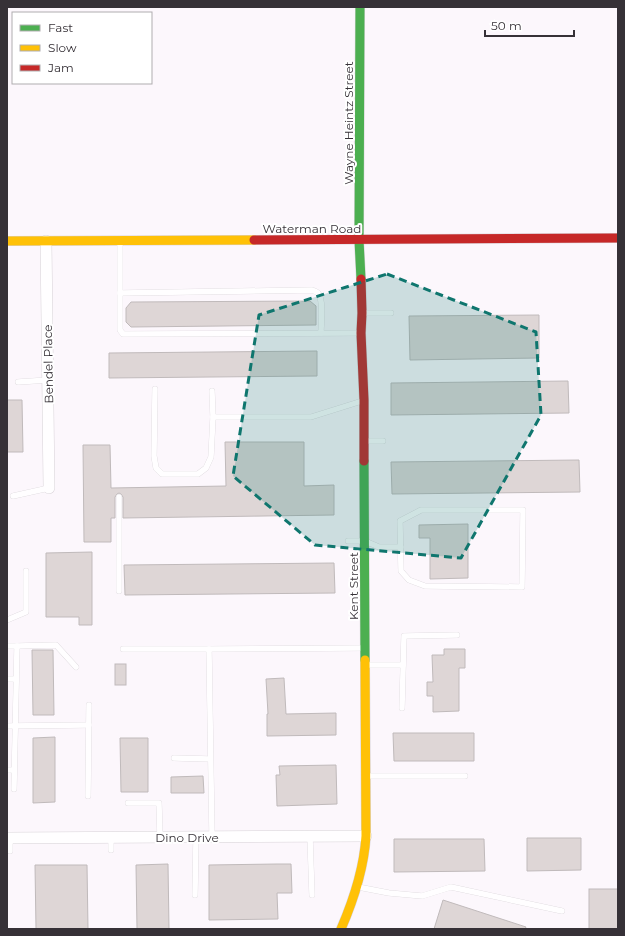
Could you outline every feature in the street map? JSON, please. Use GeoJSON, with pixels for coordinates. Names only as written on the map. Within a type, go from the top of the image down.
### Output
{"type":"FeatureCollection","features":[{"type":"Feature","properties":{"kind":"street","name":"Wayne Heintz Street"},"geometry":{"type":"LineString","coordinates":[[359,240],[360,7]]}},
{"type":"Feature","properties":{"kind":"street","name":"Waterman Road"},"geometry":{"type":"LineString","coordinates":[[7,241],[618,238]]}},
{"type":"Feature","properties":{"kind":"street","name":"Kent Street"},"geometry":{"type":"LineString","coordinates":[[344,927],[358,887],[366,851],[364,400],[359,240]]}},
{"type":"Feature","properties":{"kind":"street","name":"Bendel Place"},"geometry":{"type":"LineString","coordinates":[[46,241],[49,488]]}},
{"type":"Feature","properties":{"kind":"street","name":"Dino Drive"},"geometry":{"type":"LineString","coordinates":[[9,838],[366,836]]}},
{"type":"Feature","properties":{"kind":"lane"},"geometry":{"type":"LineString","coordinates":[[120,241],[120,330],[123,334],[361,333]]}},
{"type":"Feature","properties":{"kind":"lane"},"geometry":{"type":"LineString","coordinates":[[120,293],[312,290],[317,292],[320,297],[321,333]]}},
{"type":"Feature","properties":{"kind":"lane"},"geometry":{"type":"LineString","coordinates":[[362,313],[391,313]]}},
{"type":"Feature","properties":{"kind":"lane"},"geometry":{"type":"LineString","coordinates":[[18,382],[48,380]]}},
{"type":"Feature","properties":{"kind":"lane"},"geometry":{"type":"LineString","coordinates":[[155,389],[154,456],[156,468],[162,474],[198,474],[206,468],[211,457],[213,417],[212,391]]}},
{"type":"Feature","properties":{"kind":"lane"},"geometry":{"type":"LineString","coordinates":[[213,417],[311,417],[364,400]]}},
{"type":"Feature","properties":{"kind":"lane"},"geometry":{"type":"LineString","coordinates":[[364,440],[383,440]]}},
{"type":"Feature","properties":{"kind":"lane"},"geometry":{"type":"LineString","coordinates":[[13,496],[49,488]]}},
{"type":"Feature","properties":{"kind":"lane"},"geometry":{"type":"LineString","coordinates":[[119,498],[119,591]]}},
{"type":"Feature","properties":{"kind":"lane"},"geometry":{"type":"LineString","coordinates":[[421,510],[523,510],[522,587],[425,586],[409,580],[401,571],[401,547],[400,521],[421,510]]}},
{"type":"Feature","properties":{"kind":"lane"},"geometry":{"type":"LineString","coordinates":[[348,541],[365,541],[379,547],[401,547]]}},
{"type":"Feature","properties":{"kind":"lane"},"geometry":{"type":"LineString","coordinates":[[7,620],[26,612],[26,571]]}},
{"type":"Feature","properties":{"kind":"lane"},"geometry":{"type":"LineString","coordinates":[[402,708],[404,636],[457,635]]}},
{"type":"Feature","properties":{"kind":"lane"},"geometry":{"type":"LineString","coordinates":[[7,646],[56,645],[76,667]]}},
{"type":"Feature","properties":{"kind":"lane"},"geometry":{"type":"LineString","coordinates":[[14,789],[16,646]]}},
{"type":"Feature","properties":{"kind":"lane"},"geometry":{"type":"LineString","coordinates":[[123,649],[365,648]]}},
{"type":"Feature","properties":{"kind":"lane"},"geometry":{"type":"LineString","coordinates":[[209,649],[212,836]]}},
{"type":"Feature","properties":{"kind":"lane"},"geometry":{"type":"LineString","coordinates":[[365,665],[403,665]]}},
{"type":"Feature","properties":{"kind":"lane"},"geometry":{"type":"LineString","coordinates":[[7,680],[16,679]]}},
{"type":"Feature","properties":{"kind":"lane"},"geometry":{"type":"LineString","coordinates":[[88,796],[89,705]]}},
{"type":"Feature","properties":{"kind":"lane"},"geometry":{"type":"LineString","coordinates":[[7,726],[89,725]]}},
{"type":"Feature","properties":{"kind":"lane"},"geometry":{"type":"LineString","coordinates":[[174,758],[210,759]]}},
{"type":"Feature","properties":{"kind":"lane"},"geometry":{"type":"LineString","coordinates":[[7,770],[14,770]]}},
{"type":"Feature","properties":{"kind":"lane"},"geometry":{"type":"LineString","coordinates":[[366,776],[466,776]]}},
{"type":"Feature","properties":{"kind":"lane"},"geometry":{"type":"LineString","coordinates":[[128,803],[160,803],[160,837]]}},
{"type":"Feature","properties":{"kind":"lane"},"geometry":{"type":"LineString","coordinates":[[196,836],[196,895]]}},
{"type":"Feature","properties":{"kind":"lane"},"geometry":{"type":"LineString","coordinates":[[310,836],[312,896]]}},
{"type":"Feature","properties":{"kind":"lane"},"geometry":{"type":"LineString","coordinates":[[9,838],[10,851]]}},
{"type":"Feature","properties":{"kind":"lane"},"geometry":{"type":"LineString","coordinates":[[111,838],[111,850]]}},
{"type":"Feature","properties":{"kind":"lane"},"geometry":{"type":"LineString","coordinates":[[358,887],[389,894],[422,896],[451,887],[562,911]]}},
{"type":"Feature","properties":{"kind":"highlighted area"},"geometry":{"type":"Polygon","coordinates":[[[387,274],[536,332],[541,415],[461,558],[315,545],[233,476],[259,315],[387,274]]]}},
{"type":"Feature","properties":{"kind":"building"},"geometry":{"type":"Polygon","coordinates":[[[310,301],[316,306],[316,325],[131,327],[126,322],[126,308],[131,302],[310,301]]]}},
{"type":"Feature","properties":{"kind":"building"},"geometry":{"type":"Polygon","coordinates":[[[539,315],[539,358],[410,360],[409,316],[539,315]]]}},
{"type":"Feature","properties":{"kind":"building"},"geometry":{"type":"Polygon","coordinates":[[[317,351],[317,376],[109,378],[109,353],[317,351]]]}},
{"type":"Feature","properties":{"kind":"building"},"geometry":{"type":"Polygon","coordinates":[[[568,381],[569,413],[391,415],[391,383],[568,381]]]}},
{"type":"Feature","properties":{"kind":"building"},"geometry":{"type":"Polygon","coordinates":[[[7,400],[22,400],[23,452],[7,452],[7,400]]]}},
{"type":"Feature","properties":{"kind":"building"},"geometry":{"type":"Polygon","coordinates":[[[225,442],[304,442],[304,486],[334,485],[334,515],[123,518],[123,497],[119,493],[115,497],[115,518],[111,518],[111,542],[84,542],[83,445],[110,445],[111,488],[226,486],[225,442]]]}},
{"type":"Feature","properties":{"kind":"building"},"geometry":{"type":"Polygon","coordinates":[[[579,460],[580,492],[392,494],[391,462],[579,460]]]}},
{"type":"Feature","properties":{"kind":"building"},"geometry":{"type":"Polygon","coordinates":[[[468,524],[468,578],[430,579],[430,538],[419,538],[419,525],[468,524]]]}},
{"type":"Feature","properties":{"kind":"building"},"geometry":{"type":"Polygon","coordinates":[[[92,552],[92,625],[79,625],[79,617],[46,617],[46,553],[92,552]]]}},
{"type":"Feature","properties":{"kind":"building"},"geometry":{"type":"Polygon","coordinates":[[[334,563],[335,593],[125,595],[124,565],[334,563]]]}},
{"type":"Feature","properties":{"kind":"building"},"geometry":{"type":"Polygon","coordinates":[[[444,649],[465,649],[465,668],[459,668],[459,711],[433,712],[433,696],[427,696],[427,682],[433,682],[432,655],[444,655],[444,649]]]}},
{"type":"Feature","properties":{"kind":"building"},"geometry":{"type":"Polygon","coordinates":[[[32,650],[53,650],[54,715],[33,715],[32,650]]]}},
{"type":"Feature","properties":{"kind":"building"},"geometry":{"type":"Polygon","coordinates":[[[115,664],[126,664],[126,685],[115,685],[115,664]]]}},
{"type":"Feature","properties":{"kind":"building"},"geometry":{"type":"Polygon","coordinates":[[[284,678],[286,714],[336,713],[336,735],[267,736],[268,714],[266,679],[284,678]]]}},
{"type":"Feature","properties":{"kind":"building"},"geometry":{"type":"Polygon","coordinates":[[[393,733],[474,733],[474,761],[394,761],[393,733]]]}},
{"type":"Feature","properties":{"kind":"building"},"geometry":{"type":"Polygon","coordinates":[[[55,737],[55,802],[33,803],[33,738],[55,737]]]}},
{"type":"Feature","properties":{"kind":"building"},"geometry":{"type":"Polygon","coordinates":[[[120,738],[148,738],[148,792],[121,792],[120,738]]]}},
{"type":"Feature","properties":{"kind":"building"},"geometry":{"type":"Polygon","coordinates":[[[336,765],[337,804],[277,806],[276,775],[280,775],[279,766],[336,765]]]}},
{"type":"Feature","properties":{"kind":"building"},"geometry":{"type":"Polygon","coordinates":[[[203,776],[204,793],[171,793],[171,777],[203,776]]]}},
{"type":"Feature","properties":{"kind":"building"},"geometry":{"type":"Polygon","coordinates":[[[527,838],[581,838],[581,870],[527,871],[527,838]]]}},
{"type":"Feature","properties":{"kind":"building"},"geometry":{"type":"Polygon","coordinates":[[[394,839],[484,839],[485,871],[394,872],[394,839]]]}},
{"type":"Feature","properties":{"kind":"building"},"geometry":{"type":"Polygon","coordinates":[[[168,864],[169,929],[137,929],[136,865],[168,864]]]}},
{"type":"Feature","properties":{"kind":"building"},"geometry":{"type":"Polygon","coordinates":[[[291,864],[292,893],[277,893],[278,919],[209,920],[209,865],[291,864]]]}},
{"type":"Feature","properties":{"kind":"building"},"geometry":{"type":"Polygon","coordinates":[[[35,865],[87,865],[88,929],[36,929],[35,865]]]}},
{"type":"Feature","properties":{"kind":"building"},"geometry":{"type":"Polygon","coordinates":[[[589,889],[618,889],[618,929],[589,929],[589,889]]]}},
{"type":"Feature","properties":{"kind":"building"},"geometry":{"type":"Polygon","coordinates":[[[443,900],[526,927],[525,929],[434,929],[443,900]]]}},
{"type":"Feature","properties":{"kind":"traffic: fast"},"geometry":{"type":"LineString","coordinates":[[360,7],[359,240],[361,279]]}},
{"type":"Feature","properties":{"kind":"traffic: fast"},"geometry":{"type":"LineString","coordinates":[[364,461],[365,660]]}},
{"type":"Feature","properties":{"kind":"traffic: slow"},"geometry":{"type":"LineString","coordinates":[[7,241],[254,240]]}},
{"type":"Feature","properties":{"kind":"traffic: slow"},"geometry":{"type":"LineString","coordinates":[[341,929],[358,884],[365,848],[365,660]]}},
{"type":"Feature","properties":{"kind":"traffic: jam"},"geometry":{"type":"LineString","coordinates":[[254,240],[618,238]]}},
{"type":"Feature","properties":{"kind":"traffic: jam"},"geometry":{"type":"LineString","coordinates":[[361,279],[364,461]]}}]}
